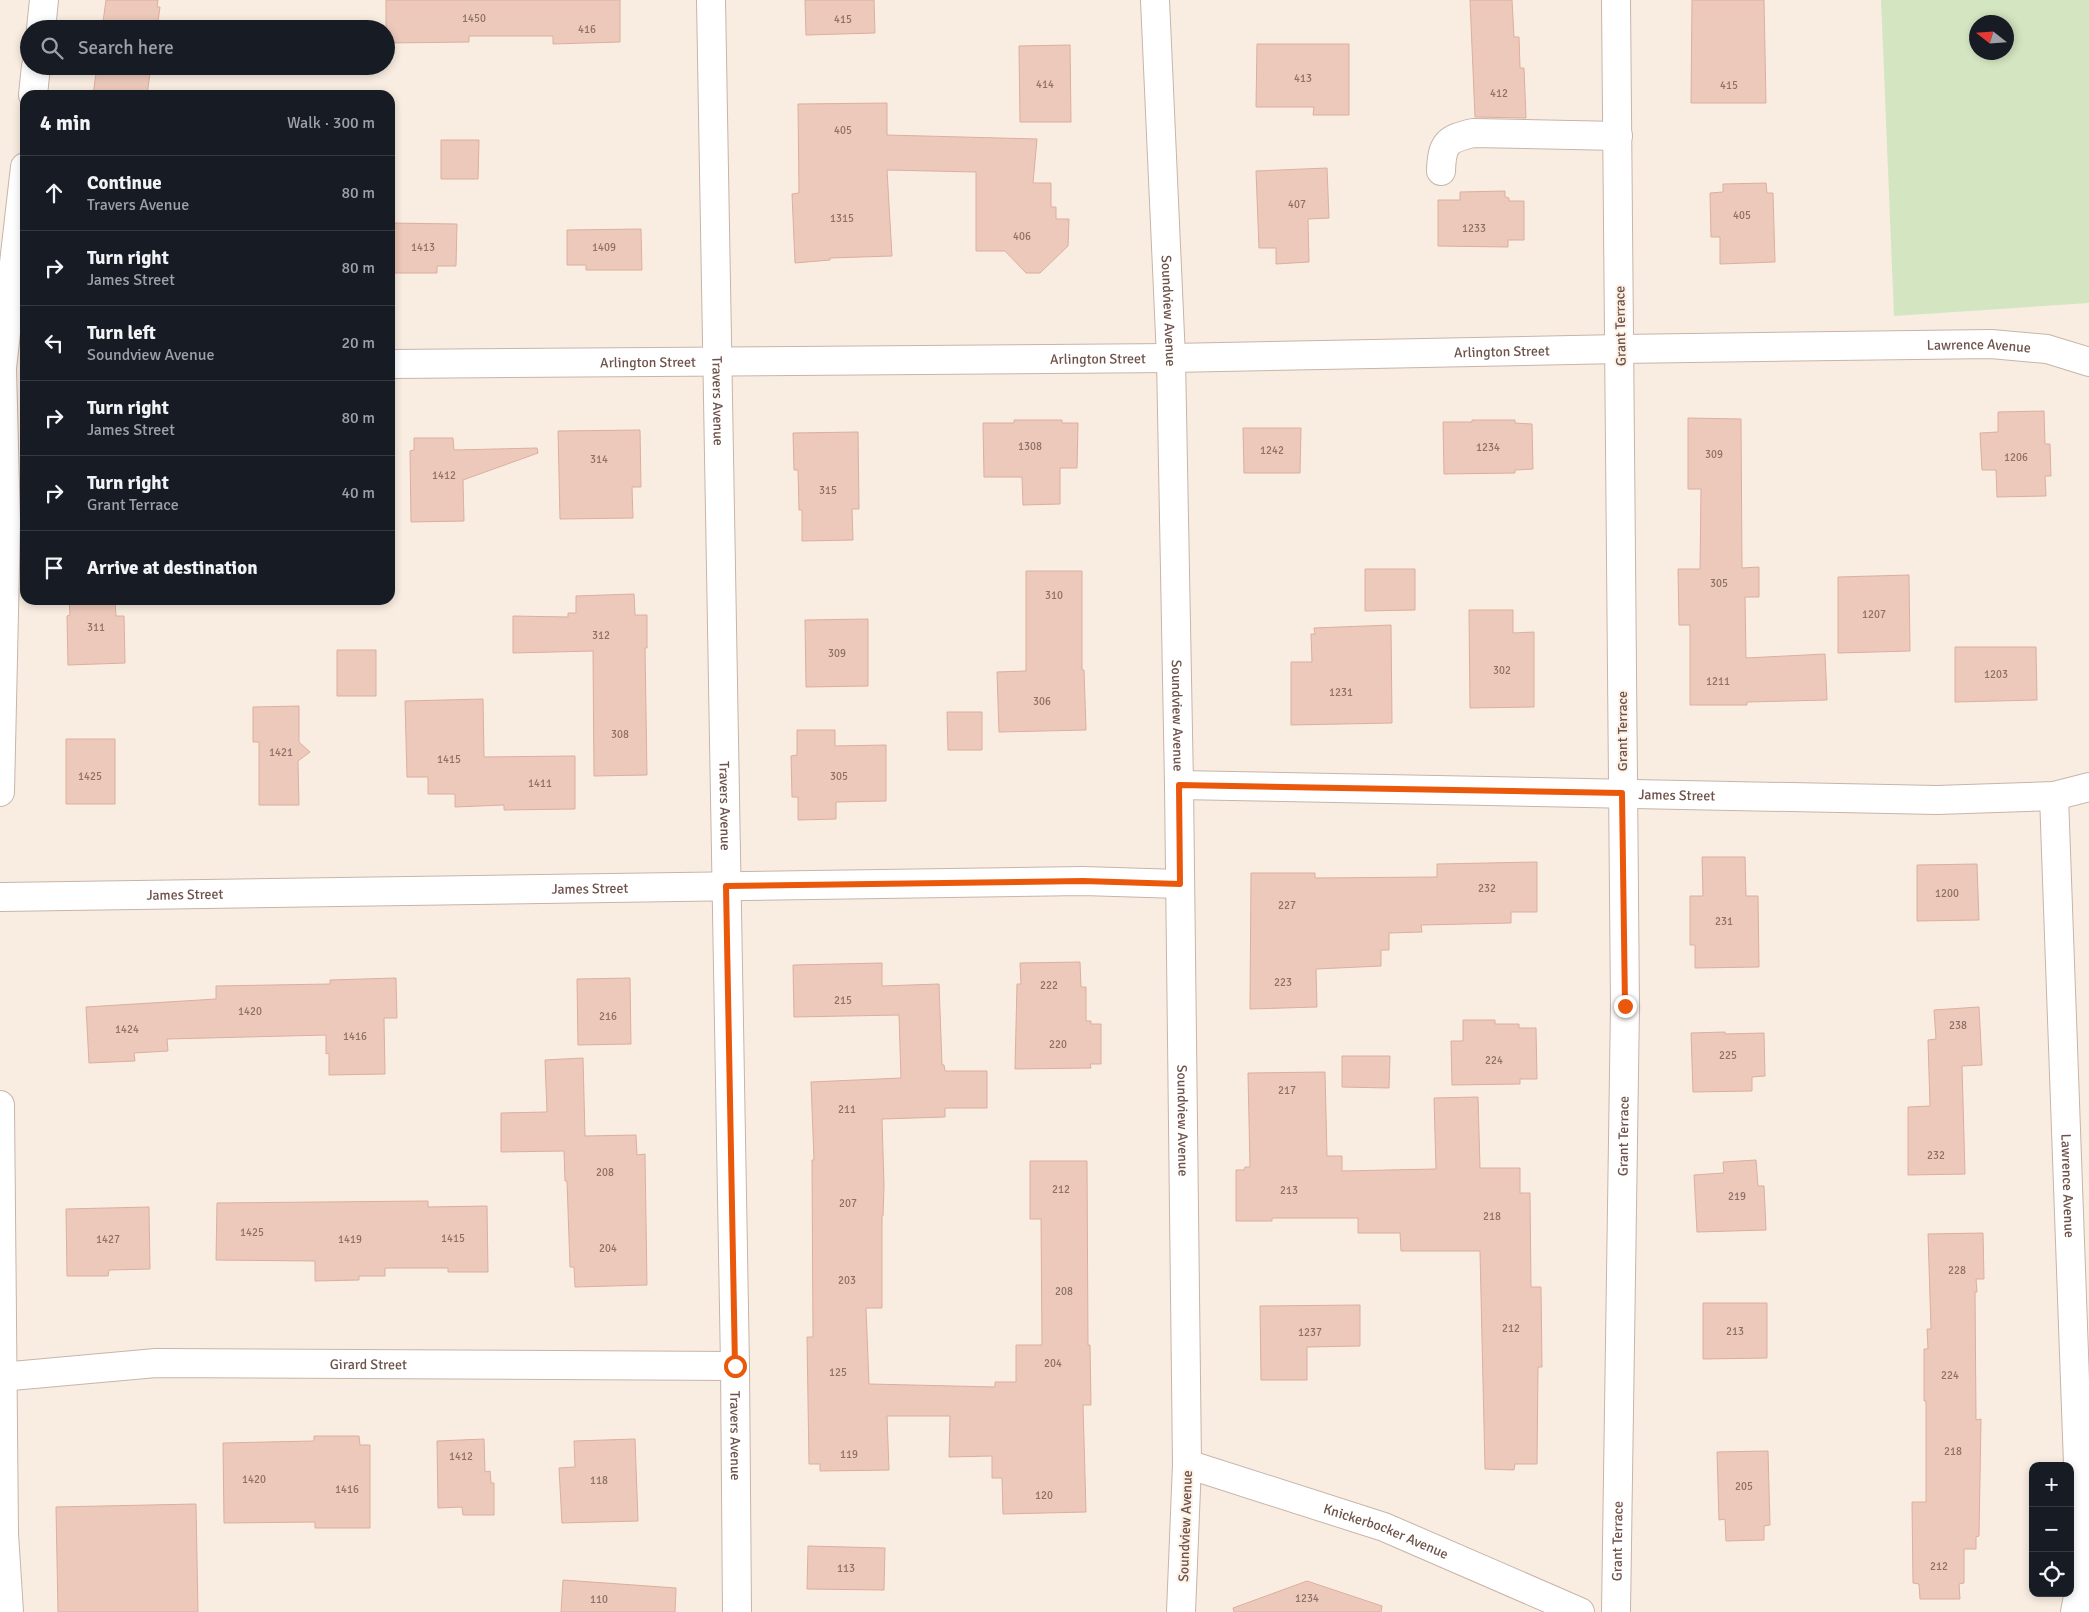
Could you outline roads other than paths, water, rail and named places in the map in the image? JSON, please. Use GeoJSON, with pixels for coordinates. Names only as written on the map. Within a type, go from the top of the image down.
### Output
{"type":"FeatureCollection","features":[{"type":"Feature","properties":{"kind":"street"},"geometry":{"type":"LineString","coordinates":[[42,20],[44,0]]}},
{"type":"Feature","properties":{"kind":"street","name":"Travers Avenue"},"geometry":{"type":"LineString","coordinates":[[711,0],[735,1366],[737,1612]]}},
{"type":"Feature","properties":{"kind":"street","name":"Soundview Avenue"},"geometry":{"type":"LineString","coordinates":[[1155,0],[1171,358],[1179,785],[1187,1464],[1181,1612]]}},
{"type":"Feature","properties":{"kind":"street","name":"Grant Terrace"},"geometry":{"type":"LineString","coordinates":[[1616,0],[1625,1006],[1616,1612]]}},
{"type":"Feature","properties":{"kind":"street"},"geometry":{"type":"LineString","coordinates":[[34,90],[35,75]]}},
{"type":"Feature","properties":{"kind":"street"},"geometry":{"type":"LineString","coordinates":[[1441,171],[1442,152],[1453,138],[1474,133],[1618,136]]}},
{"type":"Feature","properties":{"kind":"street"},"geometry":{"type":"LineString","coordinates":[[0,792],[6,523],[20,258]]}},
{"type":"Feature","properties":{"kind":"street","name":"Lawrence Avenue"},"geometry":{"type":"LineString","coordinates":[[1865,346],[1991,344],[2047,349],[2089,362]]}},
{"type":"Feature","properties":{"kind":"street","name":"Arlington Street"},"geometry":{"type":"LineString","coordinates":[[395,364],[1171,358],[1865,346]]}},
{"type":"Feature","properties":{"kind":"street","name":"James Street"},"geometry":{"type":"LineString","coordinates":[[1179,785],[1937,800],[2054,796]]}},
{"type":"Feature","properties":{"kind":"street"},"geometry":{"type":"LineString","coordinates":[[2054,796],[2089,787]]}},
{"type":"Feature","properties":{"kind":"street","name":"Lawrence Avenue"},"geometry":{"type":"LineString","coordinates":[[2054,796],[2079,1183],[2082,1576],[2075,1612]]}},
{"type":"Feature","properties":{"kind":"street","name":"James Street"},"geometry":{"type":"LineString","coordinates":[[0,896],[1083,881],[1180,884]]}},
{"type":"Feature","properties":{"kind":"street"},"geometry":{"type":"LineString","coordinates":[[0,1105],[1,1377],[4,1534],[9,1612]]}},
{"type":"Feature","properties":{"kind":"street","name":"Girard Street"},"geometry":{"type":"LineString","coordinates":[[1,1377],[156,1363],[735,1366]]}},
{"type":"Feature","properties":{"kind":"street","name":"Knickerbocker Avenue"},"geometry":{"type":"LineString","coordinates":[[1187,1464],[1384,1527],[1580,1612]]}}]}
